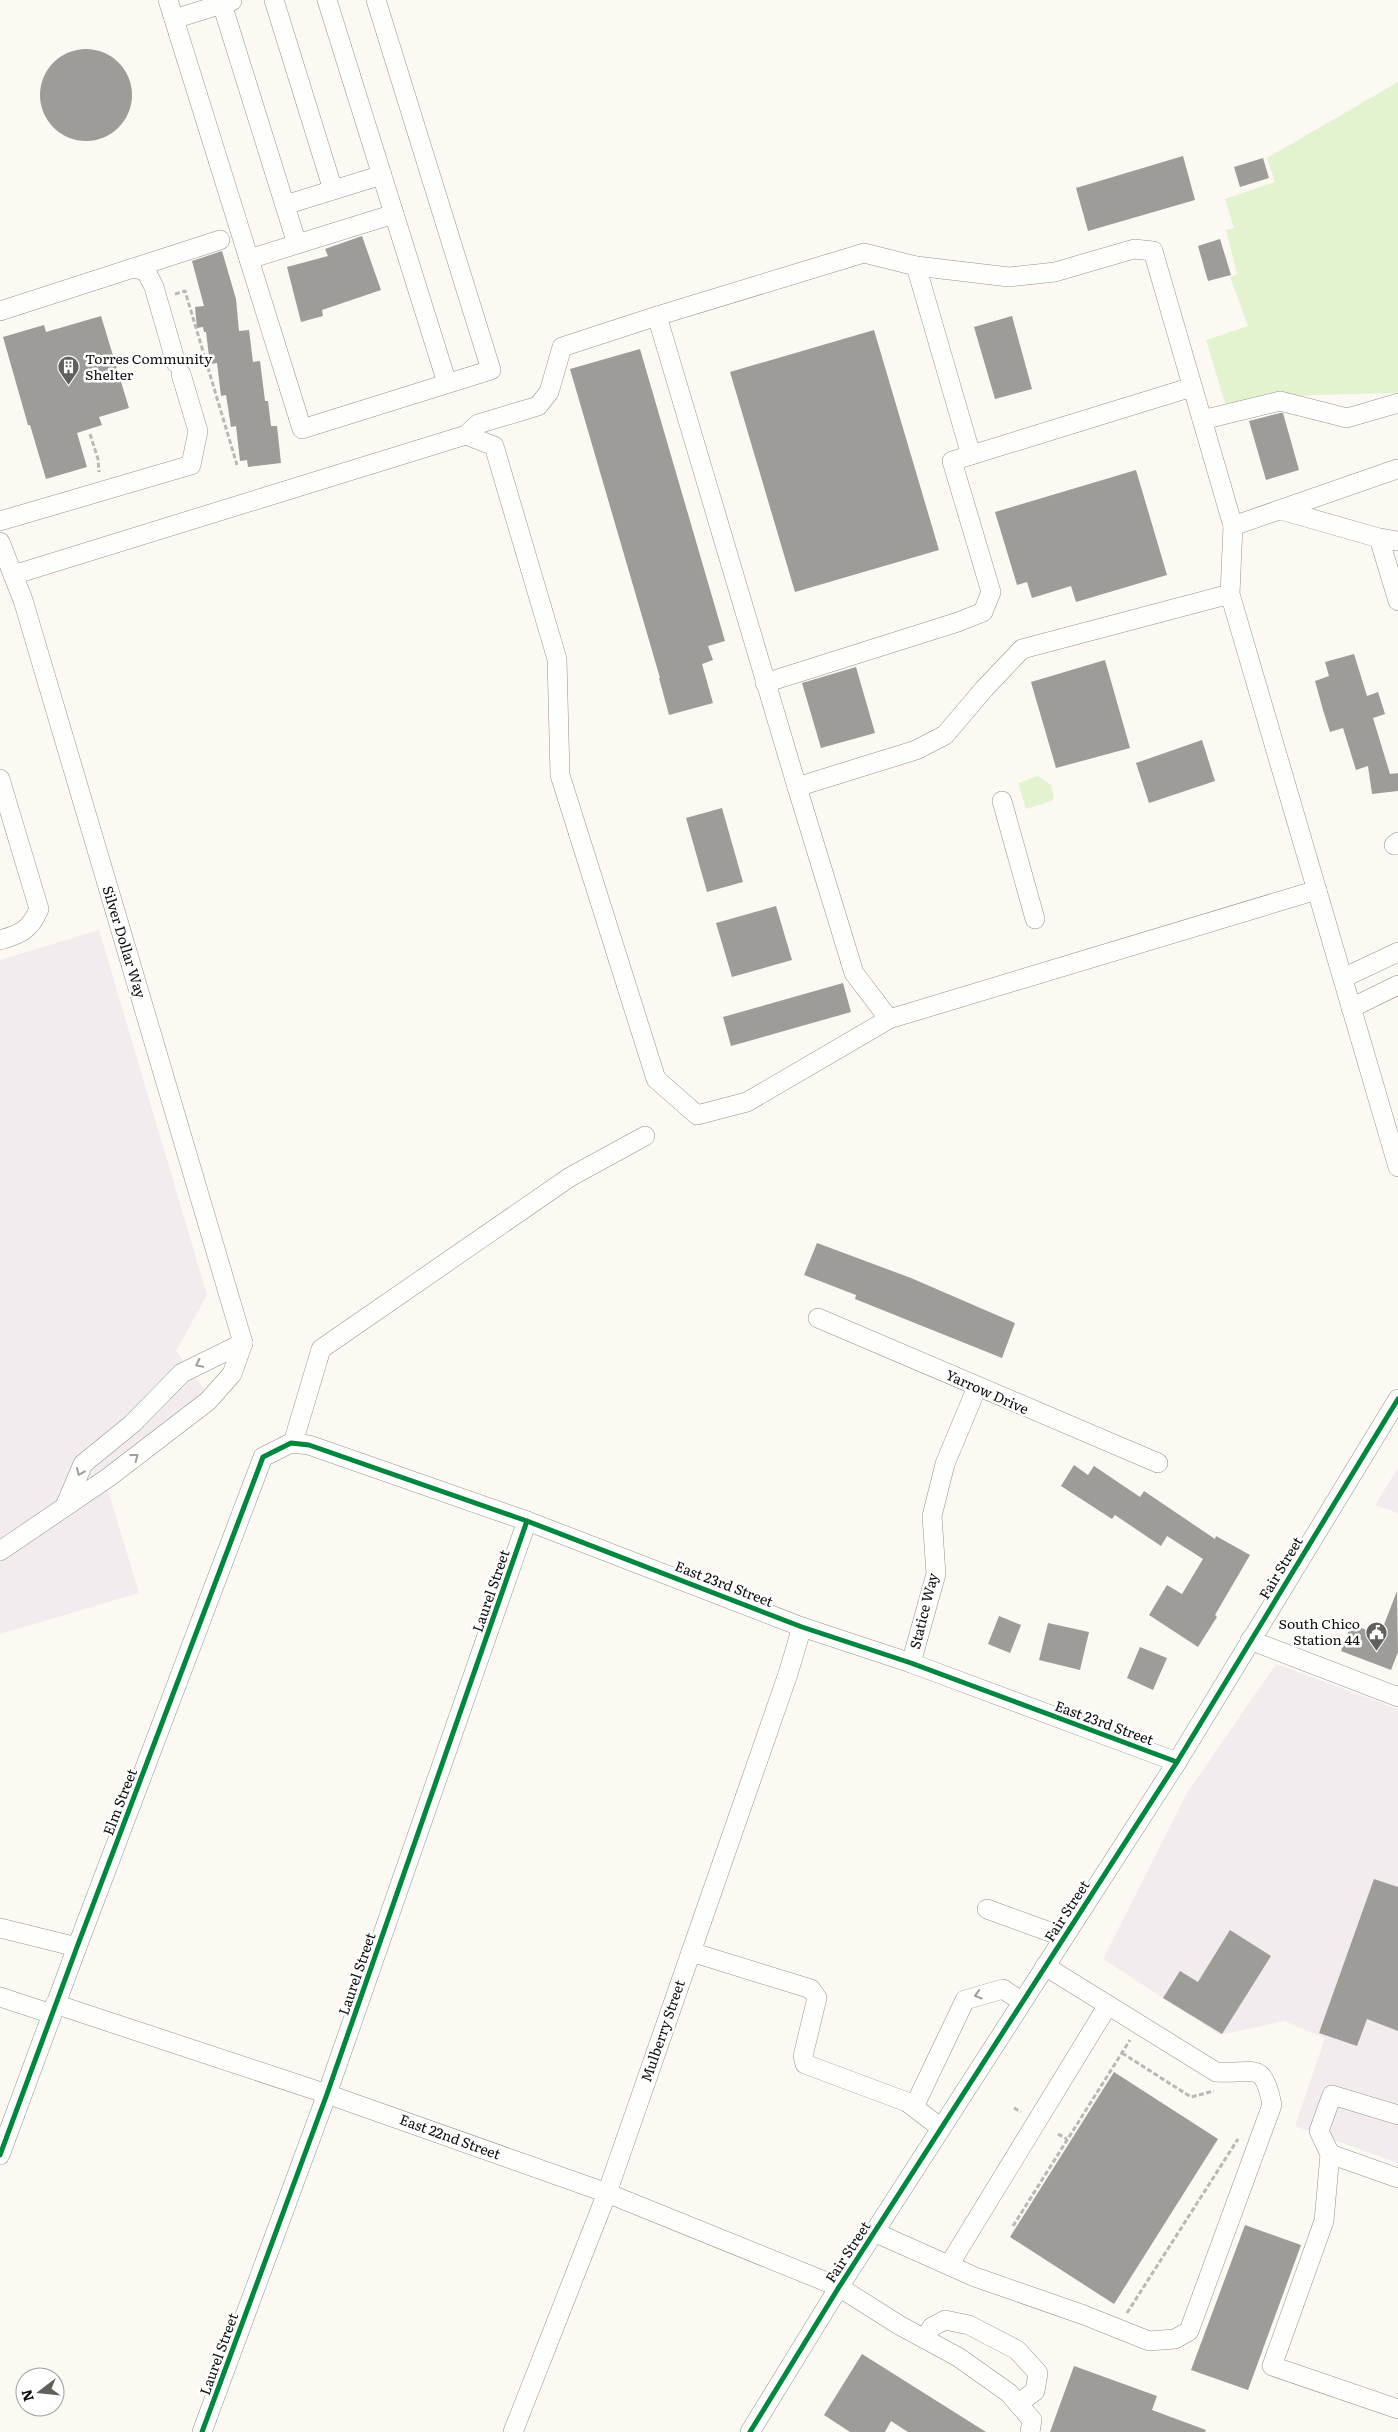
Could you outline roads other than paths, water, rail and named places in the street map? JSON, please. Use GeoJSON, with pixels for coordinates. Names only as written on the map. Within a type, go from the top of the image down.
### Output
{"type":"FeatureCollection","features":[{"type":"Feature","properties":{"kind":"street"},"geometry":{"type":"LineString","coordinates":[[168,0],[302,429],[491,370],[376,0]]}},
{"type":"Feature","properties":{"kind":"street"},"geometry":{"type":"LineString","coordinates":[[274,0],[333,190]]}},
{"type":"Feature","properties":{"kind":"street"},"geometry":{"type":"LineString","coordinates":[[327,0],[447,383]]}},
{"type":"Feature","properties":{"kind":"street"},"geometry":{"type":"LineString","coordinates":[[174,19],[228,2],[297,244]]}},
{"type":"Feature","properties":{"kind":"street"},"geometry":{"type":"LineString","coordinates":[[285,205],[382,175]]}},
{"type":"Feature","properties":{"kind":"street"},"geometry":{"type":"LineString","coordinates":[[249,259],[394,214]]}},
{"type":"Feature","properties":{"kind":"street"},"geometry":{"type":"LineString","coordinates":[[0,311],[220,240]]}},
{"type":"Feature","properties":{"kind":"street"},"geometry":{"type":"LineString","coordinates":[[13,575],[466,435],[478,424],[538,406],[548,392],[562,347],[864,253],[916,266],[1010,277],[1055,272],[1134,249],[1153,251],[1233,526],[1230,594],[1398,1167]]}},
{"type":"Feature","properties":{"kind":"street"},"geometry":{"type":"LineString","coordinates":[[916,266],[971,455]]}},
{"type":"Feature","properties":{"kind":"street"},"geometry":{"type":"LineString","coordinates":[[0,521],[191,465],[198,431],[154,287],[146,271],[133,268]]}},
{"type":"Feature","properties":{"kind":"street"},"geometry":{"type":"LineString","coordinates":[[657,316],[765,683],[854,973],[889,1019]]}},
{"type":"Feature","properties":{"kind":"street"},"geometry":{"type":"LineString","coordinates":[[765,683],[958,622],[983,612],[991,592],[952,461],[1192,387]]}},
{"type":"Feature","properties":{"kind":"street"},"geometry":{"type":"LineString","coordinates":[[1202,420],[1280,401],[1347,418],[1398,403]]}},
{"type":"Feature","properties":{"kind":"street"},"geometry":{"type":"LineString","coordinates":[[466,435],[494,446],[557,659],[560,775],[656,1079],[697,1115],[747,1102],[889,1019],[1317,890]]}},
{"type":"Feature","properties":{"kind":"street"},"geometry":{"type":"LineString","coordinates":[[1233,526],[1398,469]]}},
{"type":"Feature","properties":{"kind":"street"},"geometry":{"type":"LineString","coordinates":[[1281,510],[1378,538],[1398,541]]}},
{"type":"Feature","properties":{"kind":"street"},"geometry":{"type":"LineString","coordinates":[[1378,538],[1398,601]]}},
{"type":"Feature","properties":{"kind":"street","name":"Silver Dollar Way"},"geometry":{"type":"LineString","coordinates":[[0,542],[36,644],[243,1343]]}},
{"type":"Feature","properties":{"kind":"street"},"geometry":{"type":"LineString","coordinates":[[797,787],[916,750],[945,735],[984,689],[1022,649],[1230,594]]}},
{"type":"Feature","properties":{"kind":"street"},"geometry":{"type":"LineString","coordinates":[[0,778],[39,909],[33,923],[18,934],[0,940]]}},
{"type":"Feature","properties":{"kind":"street"},"geometry":{"type":"LineString","coordinates":[[1002,801],[1036,919]]}},
{"type":"Feature","properties":{"kind":"street"},"geometry":{"type":"LineString","coordinates":[[1343,978],[1398,952]]}},
{"type":"Feature","properties":{"kind":"street"},"geometry":{"type":"LineString","coordinates":[[1351,1008],[1398,985]]}},
{"type":"Feature","properties":{"kind":"street"},"geometry":{"type":"LineString","coordinates":[[293,1443],[321,1349],[570,1177],[645,1136]]}},
{"type":"Feature","properties":{"kind":"street","name":"Yarrow Drive"},"geometry":{"type":"LineString","coordinates":[[818,1318],[1158,1463]]}},
{"type":"Feature","properties":{"kind":"street"},"geometry":{"type":"LineString","coordinates":[[66,1504],[83,1464],[132,1424],[182,1373],[243,1343]]}},
{"type":"Feature","properties":{"kind":"street"},"geometry":{"type":"LineString","coordinates":[[0,1551],[66,1504],[109,1477],[208,1401],[232,1374],[243,1343]]}},
{"type":"Feature","properties":{"kind":"street","name":"Statice Way"},"geometry":{"type":"LineString","coordinates":[[911,1664],[936,1574],[932,1516],[943,1472],[977,1387]]}},
{"type":"Feature","properties":{"kind":"street","name":"Fair Street"},"geometry":{"type":"LineString","coordinates":[[750,2432],[874,2232],[1177,1762],[1398,1399]]}},
{"type":"Feature","properties":{"kind":"street","name":"Elm Street"},"geometry":{"type":"LineString","coordinates":[[0,2155],[53,2009],[263,1457],[293,1443]]}},
{"type":"Feature","properties":{"kind":"street","name":"East 23rd Street"},"geometry":{"type":"LineString","coordinates":[[293,1443],[309,1445],[527,1521],[802,1626],[1177,1762]]}},
{"type":"Feature","properties":{"kind":"street","name":"Laurel Street"},"geometry":{"type":"LineString","coordinates":[[202,2432],[327,2094],[527,1521]]}},
{"type":"Feature","properties":{"kind":"street","name":"Mulberry Street"},"geometry":{"type":"LineString","coordinates":[[513,2432],[607,2193],[788,1674],[802,1626]]}},
{"type":"Feature","properties":{"kind":"street"},"geometry":{"type":"LineString","coordinates":[[1250,1640],[1398,1697]]}},
{"type":"Feature","properties":{"kind":"street"},"geometry":{"type":"LineString","coordinates":[[987,1909],[1064,1937]]}},
{"type":"Feature","properties":{"kind":"street"},"geometry":{"type":"LineString","coordinates":[[0,1928],[77,1946]]}},
{"type":"Feature","properties":{"kind":"street"},"geometry":{"type":"LineString","coordinates":[[691,1952],[811,1989],[817,1998],[802,2056],[805,2064],[907,2102],[942,2128]]}},
{"type":"Feature","properties":{"kind":"street"},"geometry":{"type":"LineString","coordinates":[[874,2232],[975,2278],[1084,2315],[1149,2341],[1175,2339],[1189,2332],[1272,2105],[1268,2083],[1260,2074],[1249,2071],[1216,2072],[1045,1966]]}},
{"type":"Feature","properties":{"kind":"street"},"geometry":{"type":"LineString","coordinates":[[914,2107],[965,2000],[1003,1989],[1022,2002]]}},
{"type":"Feature","properties":{"kind":"street","name":"East 22nd Street"},"geometry":{"type":"LineString","coordinates":[[0,1996],[53,2009],[327,2094],[607,2193],[839,2288],[958,2357],[1009,2393],[1032,2420],[1030,2432]]}},
{"type":"Feature","properties":{"kind":"street"},"geometry":{"type":"LineString","coordinates":[[949,2266],[1108,2005]]}},
{"type":"Feature","properties":{"kind":"street"},"geometry":{"type":"LineString","coordinates":[[1398,2115],[1332,2095],[1319,2131],[1330,2154],[1324,2221],[1272,2366],[1398,2409]]}},
{"type":"Feature","properties":{"kind":"street"},"geometry":{"type":"LineString","coordinates":[[1330,2154],[1398,2178]]}},
{"type":"Feature","properties":{"kind":"street"},"geometry":{"type":"LineString","coordinates":[[925,2339],[932,2327],[945,2320],[969,2325],[1017,2350],[1038,2373],[1035,2392],[1018,2404]]}},
{"type":"Feature","properties":{"kind":"place","name":"Torres Community Shelter"},"geometry":{"type":"Point","coordinates":[69,386]}},
{"type":"Feature","properties":{"kind":"place","name":"South Chico Station 44"},"geometry":{"type":"Point","coordinates":[1376,1651]}}]}
